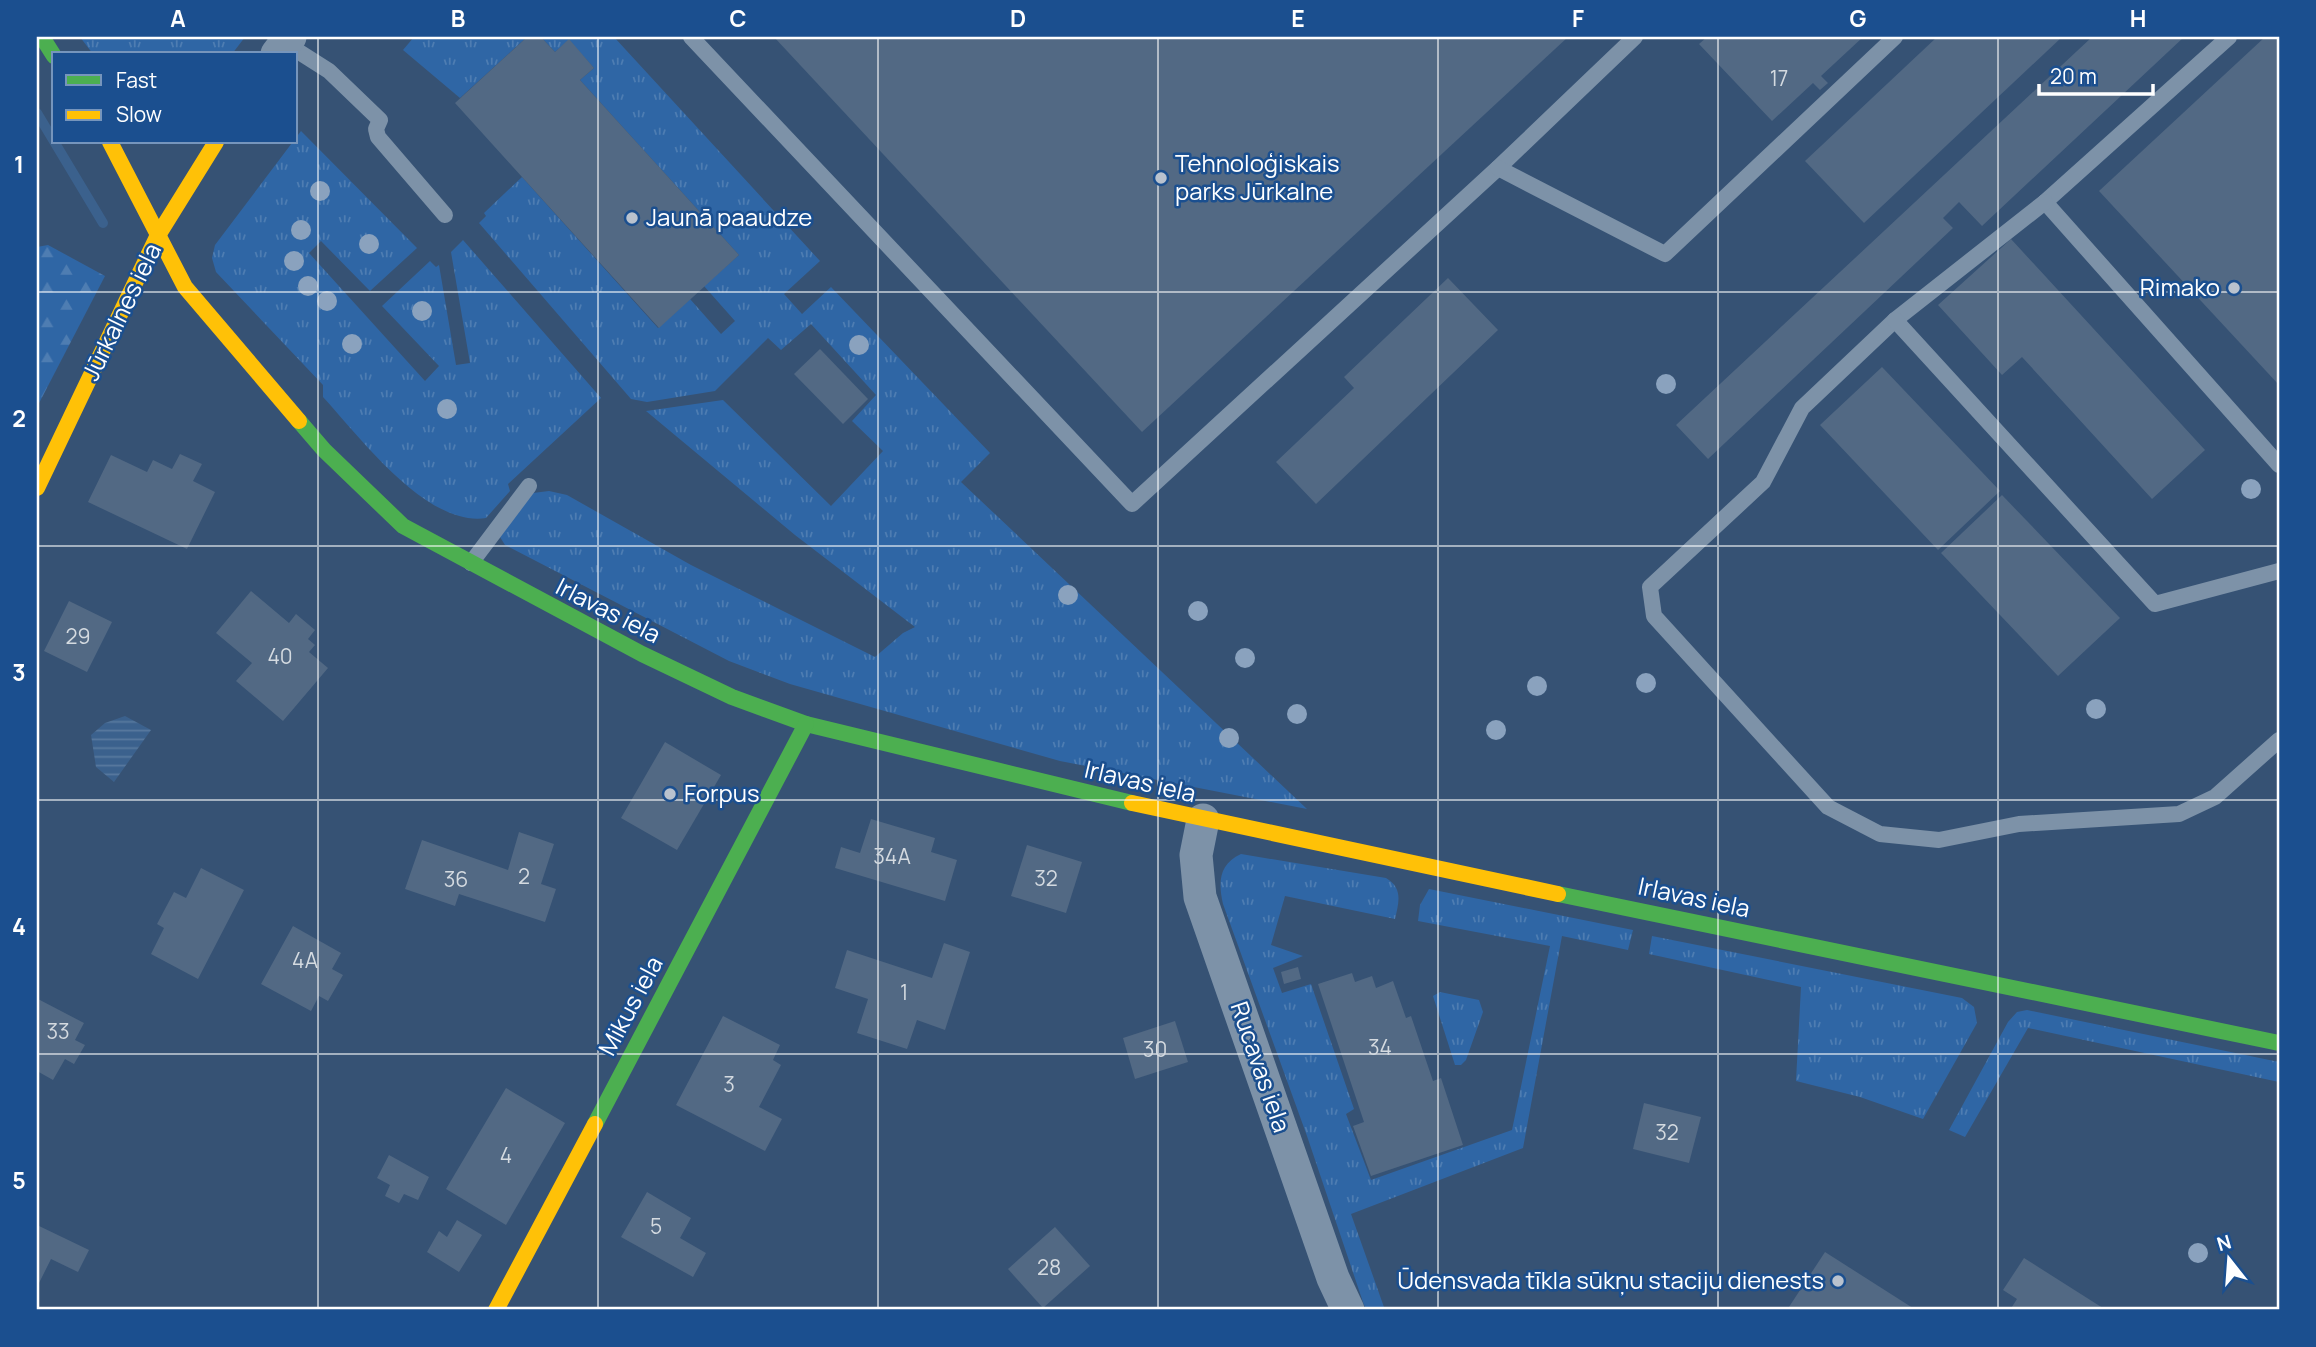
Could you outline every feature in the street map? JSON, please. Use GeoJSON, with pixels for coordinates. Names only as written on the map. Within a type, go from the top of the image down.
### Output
{"type":"FeatureCollection","features":[{"type":"Feature","properties":{"kind":"street"},"geometry":{"type":"LineString","coordinates":[[41,37],[52,53]]}},
{"type":"Feature","properties":{"kind":"street","name":"Irlavas iela"},"geometry":{"type":"LineString","coordinates":[[111,144],[130,174],[157,237],[185,287],[333,460],[403,526],[470,565],[732,697],[806,724],[1203,820],[2279,1043]]}},
{"type":"Feature","properties":{"kind":"street","name":"Jūrkalnes iela"},"geometry":{"type":"LineString","coordinates":[[37,488],[157,237],[215,144]]}},
{"type":"Feature","properties":{"kind":"street","name":"Mikus iela"},"geometry":{"type":"LineString","coordinates":[[496,1310],[806,724]]}},
{"type":"Feature","properties":{"kind":"street","name":"Rucavas iela"},"geometry":{"type":"LineString","coordinates":[[1203,820],[1196,855],[1200,897],[1333,1278],[1348,1310]]}},
{"type":"Feature","properties":{"kind":"lane"},"geometry":{"type":"LineString","coordinates":[[691,37],[1132,504],[1498,169],[1635,37]]}},
{"type":"Feature","properties":{"kind":"lane"},"geometry":{"type":"LineString","coordinates":[[1498,169],[1665,254],[1895,37]]}},
{"type":"Feature","properties":{"kind":"lane"},"geometry":{"type":"LineString","coordinates":[[2229,37],[2045,202],[1895,320],[1802,408],[1763,482],[1650,587],[1654,616],[1828,807],[1880,834],[1939,840],[2019,824],[2179,814],[2215,797],[2279,740]]}},
{"type":"Feature","properties":{"kind":"lane"},"geometry":{"type":"LineString","coordinates":[[298,53],[329,71],[380,120],[376,129],[378,137],[445,215]]}},
{"type":"Feature","properties":{"kind":"lane"},"geometry":{"type":"LineString","coordinates":[[2045,202],[2279,465]]}},
{"type":"Feature","properties":{"kind":"lane"},"geometry":{"type":"LineString","coordinates":[[1895,320],[2155,604],[2279,571]]}},
{"type":"Feature","properties":{"kind":"lane"},"geometry":{"type":"LineString","coordinates":[[470,565],[529,486]]}},
{"type":"Feature","properties":{"kind":"green space"},"geometry":{"type":"Polygon","coordinates":[[[80,37],[245,37],[234,52],[91,52],[80,37]]]}},
{"type":"Feature","properties":{"kind":"green space"},"geometry":{"type":"Polygon","coordinates":[[[414,37],[527,37],[460,98],[403,50],[414,37]]]}},
{"type":"Feature","properties":{"kind":"green space"},"geometry":{"type":"Polygon","coordinates":[[[541,37],[614,37],[820,261],[784,294],[802,314],[831,287],[990,453],[961,482],[1307,809],[1060,761],[790,684],[729,661],[505,545],[500,537],[533,493],[549,491],[567,495],[691,565],[875,657],[903,633],[915,627],[795,535],[646,411],[723,400],[831,506],[883,451],[852,421],[876,395],[811,324],[781,350],[768,338],[715,391],[647,402],[631,399],[479,223],[486,216],[484,213],[522,177],[658,328],[690,299],[721,334],[735,321],[704,286],[739,255],[580,80],[594,68],[569,40],[555,52],[541,37]]]}},
{"type":"Feature","properties":{"kind":"green space"},"geometry":{"type":"Polygon","coordinates":[[[301,131],[417,248],[370,291],[321,241],[309,253],[425,381],[439,366],[382,306],[430,261],[436,267],[439,265],[456,365],[470,363],[451,252],[463,240],[601,398],[508,484],[510,491],[486,518],[463,517],[440,509],[396,476],[323,397],[323,385],[216,272],[212,258],[215,245],[291,144],[298,144],[301,131]]]}},
{"type":"Feature","properties":{"kind":"green space"},"geometry":{"type":"Polygon","coordinates":[[[48,245],[105,276],[37,407],[37,247],[48,245]]]}},
{"type":"Feature","properties":{"kind":"green space"},"geometry":{"type":"Polygon","coordinates":[[[1241,854],[1386,878],[1397,891],[1395,919],[1285,896],[1271,945],[1303,956],[1273,968],[1282,993],[1311,984],[1354,1109],[1346,1114],[1371,1180],[1512,1130],[1550,946],[1418,921],[1420,905],[1429,889],[1633,930],[1628,950],[1562,936],[1523,1148],[1351,1214],[1385,1310],[1367,1310],[1364,1305],[1307,1136],[1223,904],[1221,881],[1224,868],[1241,854]]]}},
{"type":"Feature","properties":{"kind":"green space"},"geometry":{"type":"Polygon","coordinates":[[[1652,936],[1962,998],[1974,1007],[1977,1023],[1923,1119],[1860,1097],[1796,1081],[1801,987],[1649,954],[1652,936]]]}},
{"type":"Feature","properties":{"kind":"green space"},"geometry":{"type":"Polygon","coordinates":[[[1440,992],[1479,1000],[1483,1012],[1466,1060],[1461,1065],[1455,1065],[1433,996],[1440,992]]]}},
{"type":"Feature","properties":{"kind":"green space"},"geometry":{"type":"Polygon","coordinates":[[[2027,1010],[2279,1062],[2279,1082],[2028,1028],[1965,1137],[1949,1130],[2008,1022],[2017,1012],[2027,1010]]]}},
{"type":"Feature","properties":{"kind":"shaded area"},"geometry":{"type":"Polygon","coordinates":[[[125,716],[151,730],[114,782],[96,767],[91,735],[105,723],[125,716]]]}},
{"type":"Feature","properties":{"kind":"building","name":"Jaunā paaudze"},"geometry":{"type":"Polygon","coordinates":[[[527,37],[541,37],[555,52],[569,39],[594,68],[580,80],[739,255],[659,328],[455,103],[527,37]]]}},
{"type":"Feature","properties":{"kind":"building","name":"Tehnoloģiskais parks Jūrkalne"},"geometry":{"type":"Polygon","coordinates":[[[774,37],[1568,37],[1142,432],[774,37]]]}},
{"type":"Feature","properties":{"kind":"building"},"geometry":{"type":"Polygon","coordinates":[[[1707,37],[1863,37],[1821,76],[1828,83],[1820,90],[1813,83],[1772,121],[1699,44],[1707,37]]]}},
{"type":"Feature","properties":{"kind":"building"},"geometry":{"type":"Polygon","coordinates":[[[1937,37],[2062,37],[1864,223],[1805,161],[1937,37]]]}},
{"type":"Feature","properties":{"kind":"building"},"geometry":{"type":"Polygon","coordinates":[[[2092,37],[2184,37],[1982,226],[1959,202],[1943,218],[1953,228],[1708,459],[1676,425],[2092,37]]]}},
{"type":"Feature","properties":{"kind":"building","name":"Rimako"},"geometry":{"type":"Polygon","coordinates":[[[2265,37],[2279,37],[2279,385],[2099,191],[2265,37]]]}},
{"type":"Feature","properties":{"kind":"building"},"geometry":{"type":"Polygon","coordinates":[[[2011,239],[2205,450],[2152,499],[2022,357],[2002,375],[1938,305],[2011,239]]]}},
{"type":"Feature","properties":{"kind":"building"},"geometry":{"type":"Polygon","coordinates":[[[1448,278],[1498,330],[1316,504],[1276,462],[1354,388],[1344,377],[1448,278]]]}},
{"type":"Feature","properties":{"kind":"building"},"geometry":{"type":"Polygon","coordinates":[[[820,349],[868,399],[843,424],[794,374],[820,349]]]}},
{"type":"Feature","properties":{"kind":"building"},"geometry":{"type":"Polygon","coordinates":[[[1882,367],[2000,491],[1938,550],[1820,425],[1882,367]]]}},
{"type":"Feature","properties":{"kind":"building"},"geometry":{"type":"Polygon","coordinates":[[[180,454],[202,464],[193,481],[215,492],[187,549],[88,502],[111,455],[147,472],[153,460],[172,469],[180,454]]]}},
{"type":"Feature","properties":{"kind":"building"},"geometry":{"type":"Polygon","coordinates":[[[2002,495],[2120,618],[2058,676],[1941,553],[2002,495]]]}},
{"type":"Feature","properties":{"kind":"building"},"geometry":{"type":"Polygon","coordinates":[[[251,591],[289,623],[296,614],[315,630],[308,639],[315,645],[309,652],[328,668],[283,721],[236,681],[252,663],[216,633],[251,591]]]}},
{"type":"Feature","properties":{"kind":"building"},"geometry":{"type":"Polygon","coordinates":[[[69,601],[112,622],[87,672],[44,651],[69,601]]]}},
{"type":"Feature","properties":{"kind":"building"},"geometry":{"type":"Polygon","coordinates":[[[665,742],[721,775],[677,850],[621,818],[665,742]]]}},
{"type":"Feature","properties":{"kind":"building"},"geometry":{"type":"Polygon","coordinates":[[[871,819],[935,838],[931,852],[957,860],[945,901],[835,868],[841,847],[860,853],[871,819]]]}},
{"type":"Feature","properties":{"kind":"building"},"geometry":{"type":"Polygon","coordinates":[[[519,832],[554,844],[541,884],[556,889],[545,922],[459,894],[455,906],[405,889],[422,840],[508,870],[519,832]]]}},
{"type":"Feature","properties":{"kind":"building"},"geometry":{"type":"Polygon","coordinates":[[[1027,845],[1082,862],[1066,913],[1011,896],[1027,845]]]}},
{"type":"Feature","properties":{"kind":"building"},"geometry":{"type":"Polygon","coordinates":[[[201,868],[244,890],[198,979],[151,954],[164,928],[157,924],[174,892],[186,898],[201,868]]]}},
{"type":"Feature","properties":{"kind":"building"},"geometry":{"type":"Polygon","coordinates":[[[293,926],[341,953],[332,969],[343,975],[328,1001],[319,996],[311,1011],[261,984],[293,926]]]}},
{"type":"Feature","properties":{"kind":"building"},"geometry":{"type":"Polygon","coordinates":[[[944,943],[970,952],[945,1030],[917,1020],[907,1049],[857,1033],[868,999],[835,988],[847,950],[932,978],[944,943]]]}},
{"type":"Feature","properties":{"kind":"building"},"geometry":{"type":"Polygon","coordinates":[[[1298,967],[1301,979],[1284,984],[1281,972],[1298,967]]]}},
{"type":"Feature","properties":{"kind":"building"},"geometry":{"type":"Polygon","coordinates":[[[1352,973],[1355,982],[1372,976],[1376,988],[1393,981],[1406,1018],[1411,1016],[1433,1081],[1441,1078],[1463,1145],[1371,1176],[1353,1126],[1364,1122],[1318,984],[1352,973]]]}},
{"type":"Feature","properties":{"kind":"building"},"geometry":{"type":"Polygon","coordinates":[[[38,999],[84,1023],[75,1040],[85,1045],[74,1064],[65,1059],[53,1080],[37,1071],[38,999]]]}},
{"type":"Feature","properties":{"kind":"building"},"geometry":{"type":"Polygon","coordinates":[[[723,1016],[780,1045],[773,1060],[781,1065],[759,1107],[782,1119],[765,1151],[676,1105],[723,1016]]]}},
{"type":"Feature","properties":{"kind":"building"},"geometry":{"type":"Polygon","coordinates":[[[1175,1021],[1188,1062],[1135,1079],[1123,1038],[1175,1021]]]}},
{"type":"Feature","properties":{"kind":"building"},"geometry":{"type":"Polygon","coordinates":[[[506,1088],[565,1123],[506,1225],[446,1189],[506,1088]]]}},
{"type":"Feature","properties":{"kind":"building"},"geometry":{"type":"Polygon","coordinates":[[[1644,1103],[1701,1117],[1689,1163],[1633,1149],[1644,1103]]]}},
{"type":"Feature","properties":{"kind":"building"},"geometry":{"type":"Polygon","coordinates":[[[389,1155],[429,1177],[418,1200],[404,1194],[399,1203],[385,1196],[390,1185],[377,1178],[389,1155]]]}},
{"type":"Feature","properties":{"kind":"building"},"geometry":{"type":"Polygon","coordinates":[[[647,1192],[691,1218],[680,1238],[706,1253],[693,1277],[621,1237],[647,1192]]]}},
{"type":"Feature","properties":{"kind":"building"},"geometry":{"type":"Polygon","coordinates":[[[457,1220],[482,1235],[459,1272],[427,1252],[439,1231],[447,1237],[457,1220]]]}},
{"type":"Feature","properties":{"kind":"building"},"geometry":{"type":"Polygon","coordinates":[[[37,1225],[89,1250],[78,1272],[51,1259],[39,1283],[37,1281],[37,1225]]]}},
{"type":"Feature","properties":{"kind":"building"},"geometry":{"type":"Polygon","coordinates":[[[1055,1227],[1090,1266],[1043,1308],[1008,1269],[1055,1227]]]}},
{"type":"Feature","properties":{"kind":"building","name":"Ūdensvada tīkla sūkņu staciju dienests"},"geometry":{"type":"Polygon","coordinates":[[[1825,1252],[1916,1310],[1787,1310],[1825,1252]]]}},
{"type":"Feature","properties":{"kind":"building"},"geometry":{"type":"Polygon","coordinates":[[[2024,1258],[2106,1310],[2010,1310],[2017,1299],[2003,1290],[2024,1258]]]}},
{"type":"Feature","properties":{"kind":"waterway"},"geometry":{"type":"LineString","coordinates":[[37,113],[52,138]]}},
{"type":"Feature","properties":{"kind":"waterway"},"geometry":{"type":"LineString","coordinates":[[56,144],[103,223]]}},
{"type":"Feature","properties":{"kind":"traffic: fast"},"geometry":{"type":"LineString","coordinates":[[42,37],[52,53]]}},
{"type":"Feature","properties":{"kind":"traffic: fast"},"geometry":{"type":"LineString","coordinates":[[299,421],[324,450],[403,526],[642,654],[732,697],[806,724],[1132,803]]}},
{"type":"Feature","properties":{"kind":"traffic: fast"},"geometry":{"type":"LineString","coordinates":[[595,1124],[806,724]]}},
{"type":"Feature","properties":{"kind":"traffic: fast"},"geometry":{"type":"LineString","coordinates":[[1558,894],[2279,1043]]}},
{"type":"Feature","properties":{"kind":"traffic: slow"},"geometry":{"type":"LineString","coordinates":[[111,144],[185,287],[299,421]]}},
{"type":"Feature","properties":{"kind":"traffic: slow"},"geometry":{"type":"LineString","coordinates":[[37,488],[157,237],[215,144]]}},
{"type":"Feature","properties":{"kind":"traffic: slow"},"geometry":{"type":"LineString","coordinates":[[1132,803],[1558,894]]}},
{"type":"Feature","properties":{"kind":"traffic: slow"},"geometry":{"type":"LineString","coordinates":[[496,1310],[595,1124]]}},
{"type":"Feature","properties":{"kind":"place","name":"Tehnoloģiskais parks Jūrkalne"},"geometry":{"type":"Point","coordinates":[1161,178]}},
{"type":"Feature","properties":{"kind":"place","name":"Jaunā paaudze"},"geometry":{"type":"Point","coordinates":[632,218]}},
{"type":"Feature","properties":{"kind":"place","name":"Rimako"},"geometry":{"type":"Point","coordinates":[2234,288]}},
{"type":"Feature","properties":{"kind":"place","name":"Forpus"},"geometry":{"type":"Point","coordinates":[670,794]}},
{"type":"Feature","properties":{"kind":"place","name":"Ūdensvada tīkla sūkņu staciju dienests"},"geometry":{"type":"Point","coordinates":[1838,1281]}}]}
